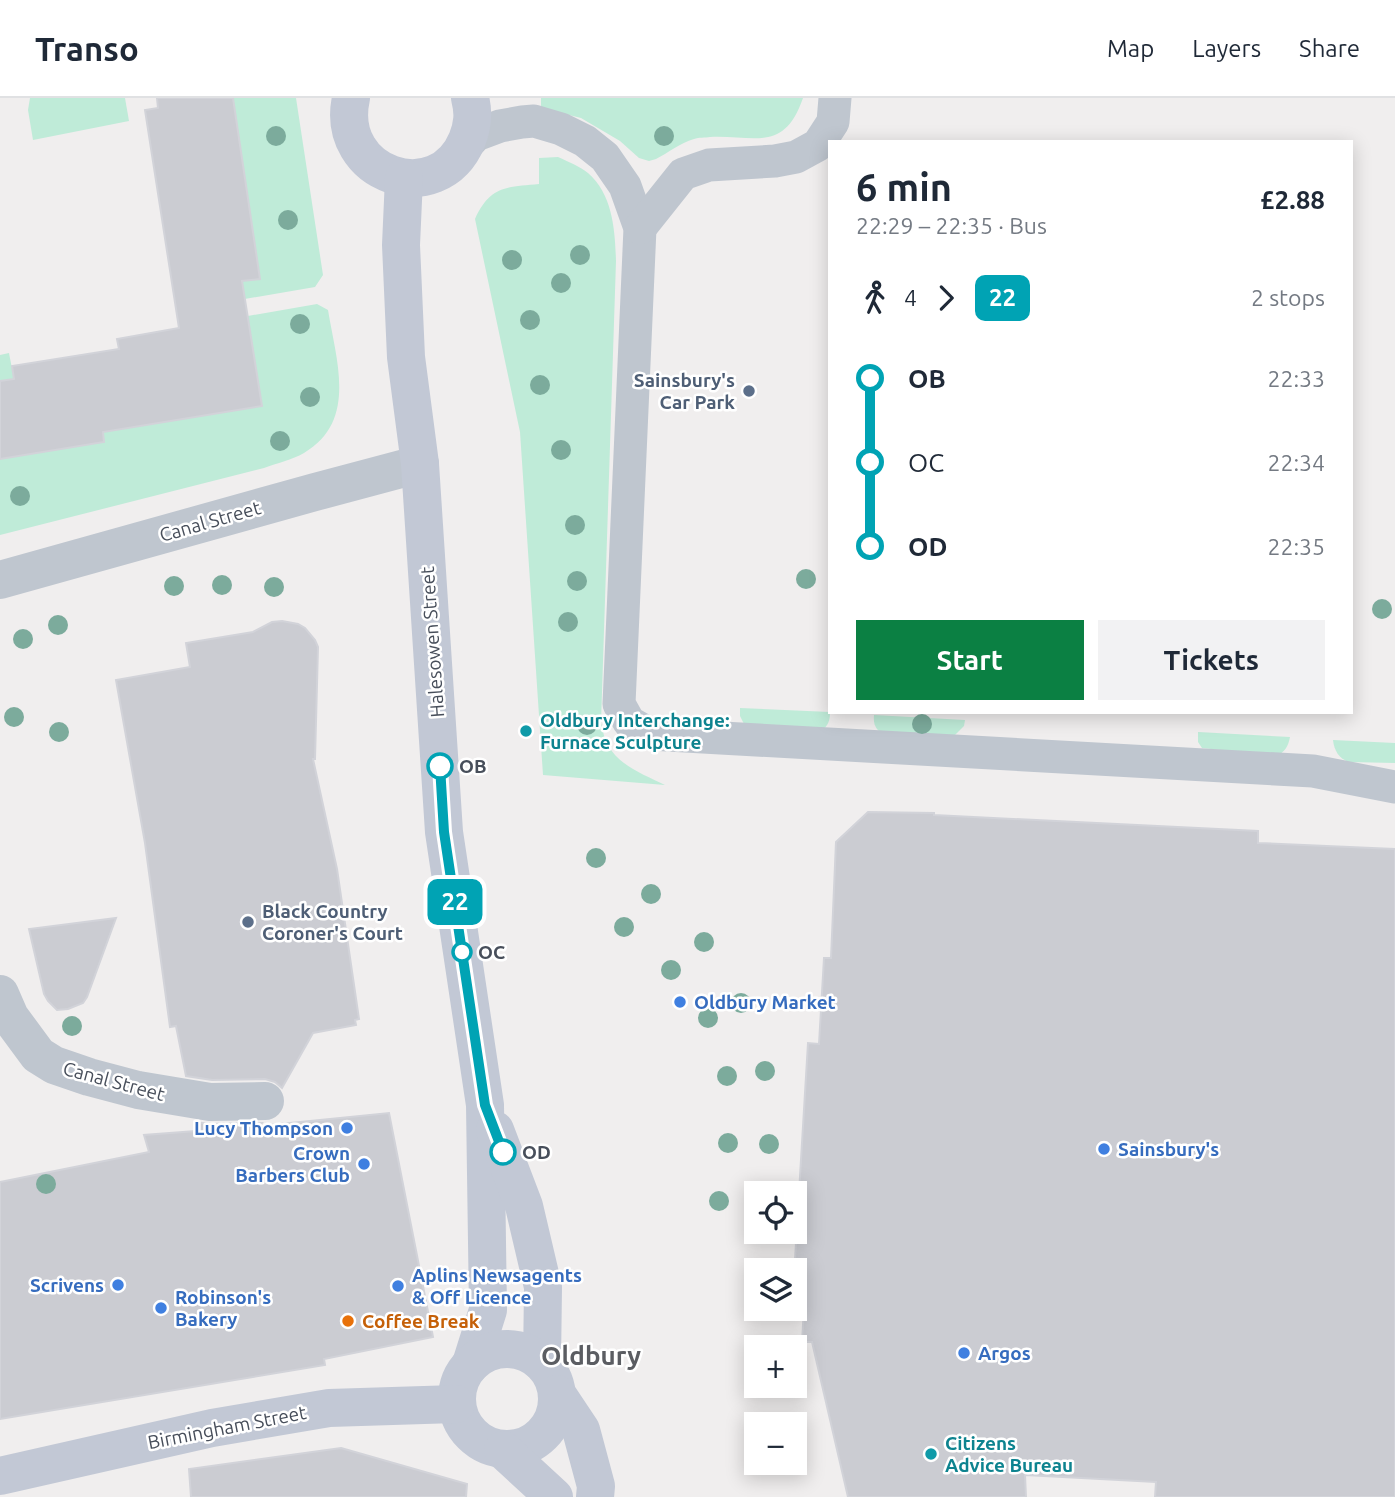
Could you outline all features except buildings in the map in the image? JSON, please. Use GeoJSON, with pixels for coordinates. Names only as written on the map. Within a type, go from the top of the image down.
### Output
{"type":"FeatureCollection","features":[{"type":"Feature","properties":{"kind":"main road"},"geometry":{"type":"LineString","coordinates":[[351,99],[348,115],[358,149],[375,167],[404,178],[424,177],[444,169],[455,160],[464,148],[472,129],[470,98]]}},
{"type":"Feature","properties":{"kind":"main road","name":"Halesowen Street"},"geometry":{"type":"LineString","coordinates":[[404,178],[401,245],[406,357],[420,464],[444,832],[485,1105],[488,1310],[471,1364]]}},
{"type":"Feature","properties":{"kind":"main road","name":"Halesowen Street"},"geometry":{"type":"LineString","coordinates":[[485,1105],[524,1206],[542,1287],[550,1378]]}},
{"type":"Feature","properties":{"kind":"main road"},"geometry":{"type":"LineString","coordinates":[[550,1378],[556,1412],[551,1424],[539,1438],[517,1449],[503,1450],[486,1446],[467,1430],[456,1404],[458,1386],[471,1364],[496,1350],[523,1351],[550,1378],[581,1430],[596,1486],[595,1497]]}},
{"type":"Feature","properties":{"kind":"main road","name":"Birmingham Street"},"geometry":{"type":"LineString","coordinates":[[0,1476],[212,1428],[329,1408],[456,1404]]}},
{"type":"Feature","properties":{"kind":"main road"},"geometry":{"type":"LineString","coordinates":[[503,1450],[554,1497]]}},
{"type":"Feature","properties":{"kind":"street","name":"Canal Street"},"geometry":{"type":"LineString","coordinates":[[0,580],[420,464]]}},
{"type":"Feature","properties":{"kind":"street","name":"Canal Street"},"geometry":{"type":"LineString","coordinates":[[0,994],[10,1017],[38,1055],[54,1065],[120,1086],[150,1092],[210,1102],[264,1101]]}},
{"type":"Feature","properties":{"kind":"lane"},"geometry":{"type":"LineString","coordinates":[[640,228],[683,174],[709,166],[796,157],[818,145],[833,122],[835,98]]}},
{"type":"Feature","properties":{"kind":"lane"},"geometry":{"type":"LineString","coordinates":[[464,148],[476,135],[500,126],[534,121],[562,128],[605,157],[625,186],[640,228],[619,705],[629,722],[650,734],[1313,771],[1395,787]]}},
{"type":"Feature","properties":{"kind":"green space"},"geometry":{"type":"Polygon","coordinates":[[[30,98],[125,98],[129,121],[33,140],[28,110],[30,98]]]}},
{"type":"Feature","properties":{"kind":"green space"},"geometry":{"type":"Polygon","coordinates":[[[233,98],[296,98],[323,275],[315,287],[239,300],[236,282],[260,278],[233,98]]]}},
{"type":"Feature","properties":{"kind":"green space"},"geometry":{"type":"Polygon","coordinates":[[[541,98],[803,98],[787,127],[777,134],[754,138],[696,138],[649,161],[639,158],[620,141],[581,118],[541,111],[541,98]]]}},
{"type":"Feature","properties":{"kind":"green space"},"geometry":{"type":"Polygon","coordinates":[[[558,157],[585,171],[596,182],[608,202],[615,237],[601,723],[607,743],[619,759],[665,785],[543,775],[520,432],[475,219],[487,200],[500,190],[539,184],[539,158],[558,157]]]}},
{"type":"Feature","properties":{"kind":"green space"},"geometry":{"type":"Polygon","coordinates":[[[317,304],[328,310],[339,388],[332,424],[321,440],[304,453],[264,468],[0,535],[0,459],[104,442],[103,432],[262,406],[250,330],[242,317],[317,304]]]}},
{"type":"Feature","properties":{"kind":"green space"},"geometry":{"type":"Polygon","coordinates":[[[9,353],[14,379],[0,381],[0,355],[9,353]]]}},
{"type":"Feature","properties":{"kind":"green space"},"geometry":{"type":"Polygon","coordinates":[[[740,708],[830,714],[822,731],[744,724],[740,708]]]}},
{"type":"Feature","properties":{"kind":"green space"},"geometry":{"type":"Polygon","coordinates":[[[874,715],[965,720],[964,726],[955,735],[883,735],[878,731],[874,715]]]}},
{"type":"Feature","properties":{"kind":"green space"},"geometry":{"type":"Polygon","coordinates":[[[1198,732],[1290,737],[1286,749],[1276,756],[1202,748],[1198,742],[1198,732]]]}},
{"type":"Feature","properties":{"kind":"green space"},"geometry":{"type":"Polygon","coordinates":[[[1333,740],[1395,743],[1395,763],[1349,762],[1338,754],[1333,740]]]}},
{"type":"Feature","properties":{"kind":"bus line","name":"22"},"geometry":{"type":"LineString","coordinates":[[440,766],[444,832],[485,1105],[503,1152]]}},
{"type":"Feature","properties":{"kind":"place","name":"Sainsbury's Car Park"},"geometry":{"type":"Point","coordinates":[749,391]}},
{"type":"Feature","properties":{"kind":"place","name":"Oldbury Interchange: Furnace Sculpture"},"geometry":{"type":"Point","coordinates":[526,731]}},
{"type":"Feature","properties":{"kind":"place","name":"OB"},"geometry":{"type":"Point","coordinates":[440,766]}},
{"type":"Feature","properties":{"kind":"place","name":"Black Country Coroner's Court"},"geometry":{"type":"Point","coordinates":[248,922]}},
{"type":"Feature","properties":{"kind":"place","name":"OC"},"geometry":{"type":"Point","coordinates":[462,952]}},
{"type":"Feature","properties":{"kind":"place","name":"Oldbury Market"},"geometry":{"type":"Point","coordinates":[680,1002]}},
{"type":"Feature","properties":{"kind":"place","name":"Lucy Thompson"},"geometry":{"type":"Point","coordinates":[347,1128]}},
{"type":"Feature","properties":{"kind":"place","name":"Sainsbury's"},"geometry":{"type":"Point","coordinates":[1104,1149]}},
{"type":"Feature","properties":{"kind":"place","name":"OD"},"geometry":{"type":"Point","coordinates":[503,1152]}},
{"type":"Feature","properties":{"kind":"place","name":"Crown Barbers Club"},"geometry":{"type":"Point","coordinates":[364,1164]}},
{"type":"Feature","properties":{"kind":"place","name":"Scrivens"},"geometry":{"type":"Point","coordinates":[118,1285]}},
{"type":"Feature","properties":{"kind":"place","name":"Aplins Newsagents & Off Licence"},"geometry":{"type":"Point","coordinates":[398,1286]}},
{"type":"Feature","properties":{"kind":"place","name":"Robinson's Bakery"},"geometry":{"type":"Point","coordinates":[161,1308]}},
{"type":"Feature","properties":{"kind":"place","name":"Coffee Break"},"geometry":{"type":"Point","coordinates":[348,1321]}},
{"type":"Feature","properties":{"kind":"place","name":"Argos"},"geometry":{"type":"Point","coordinates":[964,1353]}},
{"type":"Feature","properties":{"kind":"place","name":"Citizens Advice Bureau"},"geometry":{"type":"Point","coordinates":[931,1454]}},
{"type":"Feature","properties":{"kind":"district","name":"Oldbury"},"geometry":{"type":"Point","coordinates":[591,1356]}}]}
